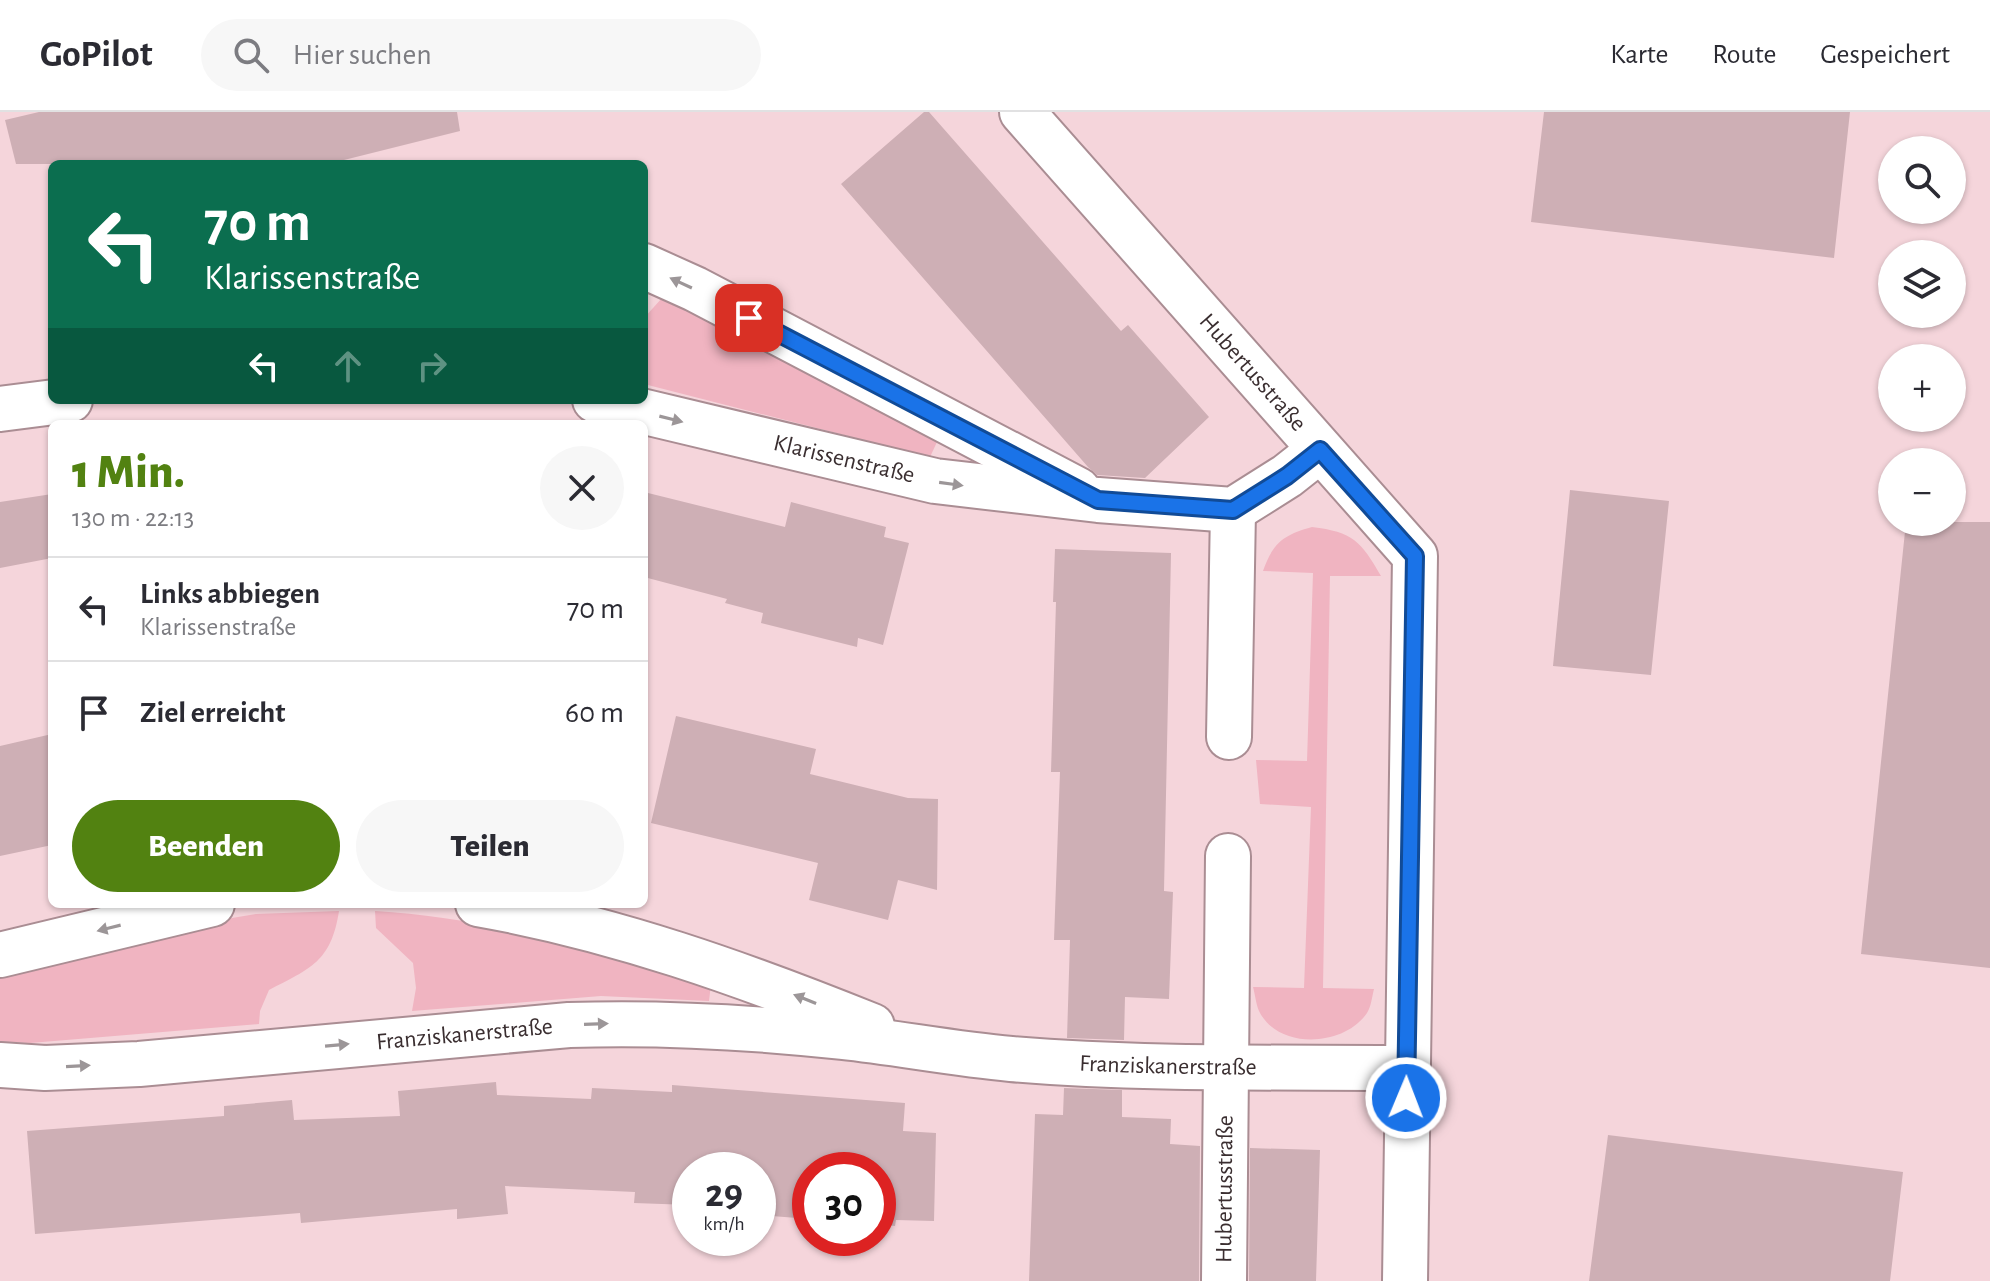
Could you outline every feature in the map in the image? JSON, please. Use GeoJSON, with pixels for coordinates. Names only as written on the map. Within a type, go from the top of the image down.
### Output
{"type":"FeatureCollection","features":[{"type":"Feature","properties":{"kind":"street","name":"Hubertusstraße"},"geometry":{"type":"LineString","coordinates":[[1022,112],[1415,556],[1405,1281]]}},
{"type":"Feature","properties":{"kind":"street","name":"Klarissenstraße"},"geometry":{"type":"LineString","coordinates":[[648,268],[709,296],[1098,500]]}},
{"type":"Feature","properties":{"kind":"street"},"geometry":{"type":"LineString","coordinates":[[0,392],[48,375]]}},
{"type":"Feature","properties":{"kind":"street"},"geometry":{"type":"LineString","coordinates":[[0,409],[48,403]]}},
{"type":"Feature","properties":{"kind":"street","name":"Klarissenstraße"},"geometry":{"type":"LineString","coordinates":[[612,404],[935,481],[1098,500],[1233,510]]}},
{"type":"Feature","properties":{"kind":"street"},"geometry":{"type":"LineString","coordinates":[[1229,737],[1233,510],[1287,476],[1320,450]]}},
{"type":"Feature","properties":{"kind":"street","name":"Hubertusstraße"},"geometry":{"type":"LineString","coordinates":[[1224,1281],[1228,856]]}},
{"type":"Feature","properties":{"kind":"street"},"geometry":{"type":"LineString","coordinates":[[0,955],[195,908]]}},
{"type":"Feature","properties":{"kind":"street","name":"Franziskanerstraße"},"geometry":{"type":"LineString","coordinates":[[498,908],[556,920],[700,961],[757,980],[930,1049]]}},
{"type":"Feature","properties":{"kind":"street","name":"Franziskanerstraße"},"geometry":{"type":"LineString","coordinates":[[0,1065],[45,1068],[139,1064],[618,1023],[760,1029],[1083,1064],[1406,1068]]}},
{"type":"Feature","properties":{"kind":"shaded area"},"geometry":{"type":"Polygon","coordinates":[[[662,298],[937,442],[930,457],[648,385],[648,314],[662,298]]]}},
{"type":"Feature","properties":{"kind":"shaded area"},"geometry":{"type":"Polygon","coordinates":[[[1312,527],[1347,535],[1368,554],[1381,576],[1330,576],[1323,988],[1374,989],[1368,1011],[1357,1024],[1328,1038],[1312,1039],[1295,1038],[1268,1024],[1259,1011],[1253,987],[1304,988],[1311,807],[1260,804],[1256,760],[1307,761],[1313,573],[1263,571],[1280,542],[1312,527]]]}},
{"type":"Feature","properties":{"kind":"shaded area"},"geometry":{"type":"Polygon","coordinates":[[[339,911],[331,942],[324,953],[297,976],[269,990],[260,1011],[259,1024],[30,1043],[0,1042],[0,974],[190,925],[256,914],[339,911]]]}},
{"type":"Feature","properties":{"kind":"shaded area"},"geometry":{"type":"Polygon","coordinates":[[[375,911],[503,928],[586,948],[711,984],[709,1001],[601,996],[412,1011],[416,988],[413,963],[376,928],[375,911]]]}},
{"type":"Feature","properties":{"kind":"building"},"geometry":{"type":"Polygon","coordinates":[[[39,112],[457,112],[460,131],[344,160],[48,160],[48,164],[16,164],[5,120],[39,112]]]}},
{"type":"Feature","properties":{"kind":"building"},"geometry":{"type":"Polygon","coordinates":[[[924,112],[929,112],[1121,331],[1128,325],[1209,417],[1145,478],[1097,475],[1088,467],[841,184],[924,112]]]}},
{"type":"Feature","properties":{"kind":"building"},"geometry":{"type":"Polygon","coordinates":[[[1544,112],[1850,112],[1834,258],[1531,222],[1544,112]]]}},
{"type":"Feature","properties":{"kind":"building"},"geometry":{"type":"Polygon","coordinates":[[[1570,490],[1669,501],[1651,675],[1553,666],[1570,490]]]}},
{"type":"Feature","properties":{"kind":"building"},"geometry":{"type":"Polygon","coordinates":[[[648,493],[785,527],[791,502],[886,527],[884,537],[909,543],[883,645],[858,638],[857,647],[761,623],[763,613],[725,603],[727,599],[648,578],[648,493]]]}},
{"type":"Feature","properties":{"kind":"building"},"geometry":{"type":"Polygon","coordinates":[[[48,495],[48,559],[0,568],[0,502],[48,495]]]}},
{"type":"Feature","properties":{"kind":"building"},"geometry":{"type":"Polygon","coordinates":[[[1966,522],[1990,522],[1990,968],[1861,954],[1905,536],[1966,536],[1966,522]]]}},
{"type":"Feature","properties":{"kind":"building"},"geometry":{"type":"Polygon","coordinates":[[[1055,549],[1171,553],[1164,891],[1173,892],[1169,999],[1125,997],[1124,1040],[1067,1038],[1070,940],[1054,940],[1060,772],[1051,772],[1055,549]]]}},
{"type":"Feature","properties":{"kind":"building"},"geometry":{"type":"Polygon","coordinates":[[[676,716],[816,749],[810,774],[908,798],[938,799],[937,890],[898,880],[888,920],[809,900],[818,863],[651,823],[676,716]]]}},
{"type":"Feature","properties":{"kind":"building"},"geometry":{"type":"Polygon","coordinates":[[[48,735],[48,846],[0,856],[0,746],[48,735]]]}},
{"type":"Feature","properties":{"kind":"building"},"geometry":{"type":"Polygon","coordinates":[[[496,1082],[497,1095],[591,1099],[592,1088],[672,1092],[672,1085],[905,1103],[903,1131],[936,1133],[934,1221],[896,1220],[896,1152],[792,1152],[792,1218],[776,1216],[776,1152],[672,1152],[672,1204],[634,1203],[635,1192],[505,1186],[508,1214],[457,1219],[457,1209],[301,1223],[300,1213],[35,1234],[27,1131],[224,1116],[224,1106],[292,1100],[294,1120],[400,1116],[398,1091],[496,1082]]]}},
{"type":"Feature","properties":{"kind":"building"},"geometry":{"type":"Polygon","coordinates":[[[1064,1088],[1122,1090],[1122,1117],[1171,1119],[1170,1144],[1200,1146],[1199,1281],[1029,1281],[1035,1114],[1063,1115],[1064,1088]]]}},
{"type":"Feature","properties":{"kind":"building"},"geometry":{"type":"Polygon","coordinates":[[[1608,1135],[1903,1172],[1890,1281],[1589,1281],[1608,1135]]]}},
{"type":"Feature","properties":{"kind":"building"},"geometry":{"type":"Polygon","coordinates":[[[1250,1148],[1320,1150],[1316,1281],[1249,1281],[1250,1148]]]}},
{"type":"Feature","properties":{"kind":"route"},"geometry":{"type":"LineString","coordinates":[[749,318],[1098,500],[1233,510],[1287,476],[1320,450],[1415,556],[1406,1098]]}}]}
